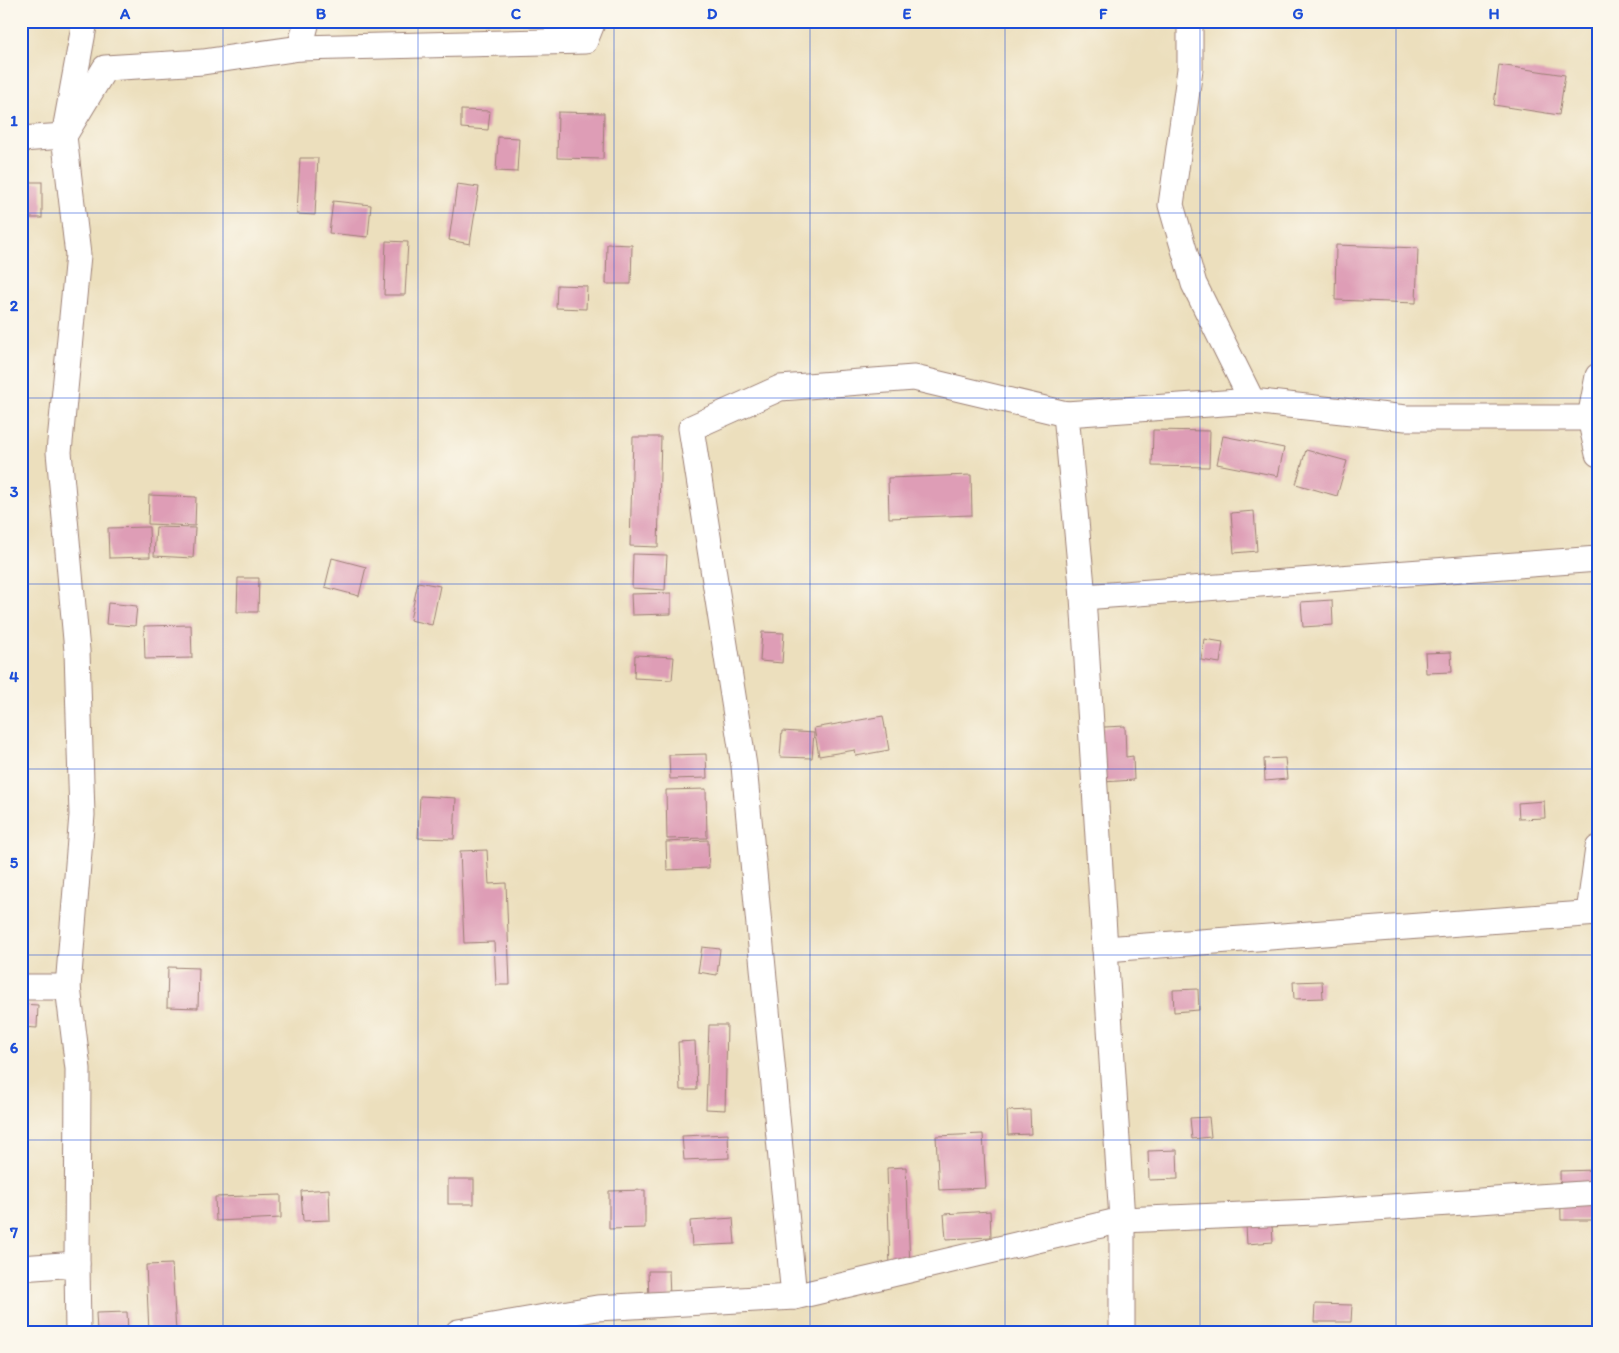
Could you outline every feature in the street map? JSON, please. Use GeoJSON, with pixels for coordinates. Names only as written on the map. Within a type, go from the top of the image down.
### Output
{"type":"FeatureCollection","features":[{"type":"Feature","properties":{"kind":"street"},"geometry":{"type":"LineString","coordinates":[[78,1332],[78,1069],[68,986],[82,815],[77,651],[59,452],[78,255],[64,136],[85,21]]}},
{"type":"Feature","properties":{"kind":"street"},"geometry":{"type":"LineString","coordinates":[[300,48],[307,21]]}},
{"type":"Feature","properties":{"kind":"street"},"geometry":{"type":"LineString","coordinates":[[64,136],[105,68],[203,62],[300,48],[585,41],[593,21]]}},
{"type":"Feature","properties":{"kind":"street"},"geometry":{"type":"LineString","coordinates":[[1190,21],[1190,69],[1171,205],[1194,284],[1252,401]]}},
{"type":"Feature","properties":{"kind":"street"},"geometry":{"type":"LineString","coordinates":[[21,139],[64,136]]}},
{"type":"Feature","properties":{"kind":"street"},"geometry":{"type":"LineString","coordinates":[[1598,376],[1594,418],[1598,454]]}},
{"type":"Feature","properties":{"kind":"street"},"geometry":{"type":"LineString","coordinates":[[794,1298],[744,766],[691,428],[780,388],[914,378],[1066,414],[1252,401],[1406,418],[1594,418]]}},
{"type":"Feature","properties":{"kind":"street"},"geometry":{"type":"LineString","coordinates":[[1066,414],[1083,597],[1122,1220],[1122,1332]]}},
{"type":"Feature","properties":{"kind":"street"},"geometry":{"type":"LineString","coordinates":[[1083,597],[1598,559]]}},
{"type":"Feature","properties":{"kind":"street"},"geometry":{"type":"LineString","coordinates":[[1105,949],[1593,913],[1598,848]]}},
{"type":"Feature","properties":{"kind":"street"},"geometry":{"type":"LineString","coordinates":[[21,987],[68,986]]}},
{"type":"Feature","properties":{"kind":"street"},"geometry":{"type":"LineString","coordinates":[[458,1332],[597,1308],[794,1298],[1122,1220],[1314,1212],[1598,1193]]}},
{"type":"Feature","properties":{"kind":"street"},"geometry":{"type":"LineString","coordinates":[[21,1268],[77,1264]]}},
{"type":"Feature","properties":{"kind":"building"},"geometry":{"type":"Polygon","coordinates":[[[1499,65],[1565,75],[1559,115],[1494,105],[1499,65]]]}},
{"type":"Feature","properties":{"kind":"building"},"geometry":{"type":"Polygon","coordinates":[[[461,110],[490,111],[488,130],[461,128],[461,110]]]}},
{"type":"Feature","properties":{"kind":"building"},"geometry":{"type":"Polygon","coordinates":[[[558,112],[604,113],[603,159],[557,158],[558,112]]]}},
{"type":"Feature","properties":{"kind":"building"},"geometry":{"type":"Polygon","coordinates":[[[498,137],[519,138],[517,172],[496,171],[498,137]]]}},
{"type":"Feature","properties":{"kind":"building"},"geometry":{"type":"Polygon","coordinates":[[[300,158],[318,158],[315,215],[297,214],[300,158]]]}},
{"type":"Feature","properties":{"kind":"building"},"geometry":{"type":"Polygon","coordinates":[[[21,182],[42,182],[42,218],[21,218],[21,182]]]}},
{"type":"Feature","properties":{"kind":"building"},"geometry":{"type":"Polygon","coordinates":[[[457,184],[479,187],[470,244],[449,240],[457,184]]]}},
{"type":"Feature","properties":{"kind":"building"},"geometry":{"type":"Polygon","coordinates":[[[333,201],[371,205],[368,237],[329,233],[333,201]]]}},
{"type":"Feature","properties":{"kind":"building"},"geometry":{"type":"Polygon","coordinates":[[[386,241],[408,242],[405,295],[384,295],[386,241]]]}},
{"type":"Feature","properties":{"kind":"building"},"geometry":{"type":"Polygon","coordinates":[[[607,244],[632,245],[631,284],[606,284],[607,244]]]}},
{"type":"Feature","properties":{"kind":"building"},"geometry":{"type":"Polygon","coordinates":[[[1336,245],[1418,248],[1416,303],[1335,300],[1336,245]]]}},
{"type":"Feature","properties":{"kind":"building"},"geometry":{"type":"Polygon","coordinates":[[[557,285],[587,286],[586,309],[556,308],[557,285]]]}},
{"type":"Feature","properties":{"kind":"building"},"geometry":{"type":"Polygon","coordinates":[[[1153,430],[1210,431],[1209,467],[1152,466],[1153,430]]]}},
{"type":"Feature","properties":{"kind":"building"},"geometry":{"type":"Polygon","coordinates":[[[1223,436],[1284,448],[1278,476],[1217,464],[1223,436]]]}},
{"type":"Feature","properties":{"kind":"building"},"geometry":{"type":"Polygon","coordinates":[[[633,437],[661,437],[658,547],[630,546],[633,437]]]}},
{"type":"Feature","properties":{"kind":"building"},"geometry":{"type":"Polygon","coordinates":[[[1306,450],[1347,461],[1337,496],[1296,484],[1306,450]]]}},
{"type":"Feature","properties":{"kind":"building"},"geometry":{"type":"Polygon","coordinates":[[[971,475],[972,515],[889,518],[888,478],[971,475]]]}},
{"type":"Feature","properties":{"kind":"building"},"geometry":{"type":"Polygon","coordinates":[[[149,495],[196,497],[195,526],[148,524],[149,495]]]}},
{"type":"Feature","properties":{"kind":"building"},"geometry":{"type":"Polygon","coordinates":[[[1254,511],[1257,551],[1234,553],[1231,513],[1254,511]]]}},
{"type":"Feature","properties":{"kind":"building"},"geometry":{"type":"Polygon","coordinates":[[[149,527],[150,557],[109,558],[108,528],[149,527]]]}},
{"type":"Feature","properties":{"kind":"building"},"geometry":{"type":"Polygon","coordinates":[[[156,527],[195,528],[193,558],[154,556],[156,527]]]}},
{"type":"Feature","properties":{"kind":"building"},"geometry":{"type":"Polygon","coordinates":[[[633,554],[667,555],[665,590],[632,588],[633,554]]]}},
{"type":"Feature","properties":{"kind":"building"},"geometry":{"type":"Polygon","coordinates":[[[332,558],[366,567],[359,596],[325,587],[332,558]]]}},
{"type":"Feature","properties":{"kind":"building"},"geometry":{"type":"Polygon","coordinates":[[[238,578],[259,578],[258,612],[237,612],[238,578]]]}},
{"type":"Feature","properties":{"kind":"building"},"geometry":{"type":"Polygon","coordinates":[[[418,582],[440,586],[432,625],[410,620],[418,582]]]}},
{"type":"Feature","properties":{"kind":"building"},"geometry":{"type":"Polygon","coordinates":[[[671,593],[671,614],[632,615],[631,594],[671,593]]]}},
{"type":"Feature","properties":{"kind":"building"},"geometry":{"type":"Polygon","coordinates":[[[1332,600],[1333,625],[1303,627],[1301,602],[1332,600]]]}},
{"type":"Feature","properties":{"kind":"building"},"geometry":{"type":"Polygon","coordinates":[[[108,603],[137,606],[135,626],[106,624],[108,603]]]}},
{"type":"Feature","properties":{"kind":"building"},"geometry":{"type":"Polygon","coordinates":[[[191,625],[192,658],[145,659],[144,626],[191,625]]]}},
{"type":"Feature","properties":{"kind":"building"},"geometry":{"type":"Polygon","coordinates":[[[762,632],[784,633],[782,663],[760,661],[762,632]]]}},
{"type":"Feature","properties":{"kind":"building"},"geometry":{"type":"Polygon","coordinates":[[[1204,639],[1223,642],[1220,663],[1201,660],[1204,639]]]}},
{"type":"Feature","properties":{"kind":"building"},"geometry":{"type":"Polygon","coordinates":[[[1451,652],[1452,672],[1426,673],[1425,653],[1451,652]]]}},
{"type":"Feature","properties":{"kind":"building"},"geometry":{"type":"Polygon","coordinates":[[[635,655],[674,657],[672,680],[634,678],[635,655]]]}},
{"type":"Feature","properties":{"kind":"building"},"geometry":{"type":"Polygon","coordinates":[[[883,716],[889,750],[856,756],[855,750],[819,756],[814,728],[883,716]]]}},
{"type":"Feature","properties":{"kind":"building"},"geometry":{"type":"Polygon","coordinates":[[[1125,726],[1126,757],[1133,756],[1134,780],[1088,783],[1085,728],[1125,726]]]}},
{"type":"Feature","properties":{"kind":"building"},"geometry":{"type":"Polygon","coordinates":[[[782,731],[814,733],[812,758],[780,757],[782,731]]]}},
{"type":"Feature","properties":{"kind":"building"},"geometry":{"type":"Polygon","coordinates":[[[706,754],[707,778],[670,779],[669,755],[706,754]]]}},
{"type":"Feature","properties":{"kind":"building"},"geometry":{"type":"Polygon","coordinates":[[[1285,758],[1287,779],[1265,781],[1264,759],[1285,758]]]}},
{"type":"Feature","properties":{"kind":"building"},"geometry":{"type":"Polygon","coordinates":[[[706,789],[707,838],[667,839],[666,790],[706,789]]]}},
{"type":"Feature","properties":{"kind":"building"},"geometry":{"type":"Polygon","coordinates":[[[420,796],[456,798],[454,839],[418,838],[420,796]]]}},
{"type":"Feature","properties":{"kind":"building"},"geometry":{"type":"Polygon","coordinates":[[[1544,801],[1545,818],[1519,819],[1518,803],[1544,801]]]}},
{"type":"Feature","properties":{"kind":"building"},"geometry":{"type":"Polygon","coordinates":[[[708,840],[709,868],[667,870],[666,842],[708,840]]]}},
{"type":"Feature","properties":{"kind":"building"},"geometry":{"type":"Polygon","coordinates":[[[487,850],[489,884],[506,883],[510,985],[496,985],[494,942],[464,943],[460,851],[487,850]]]}},
{"type":"Feature","properties":{"kind":"building"},"geometry":{"type":"Polygon","coordinates":[[[702,947],[720,949],[717,975],[698,972],[702,947]]]}},
{"type":"Feature","properties":{"kind":"building"},"geometry":{"type":"Polygon","coordinates":[[[168,967],[199,968],[198,1008],[167,1007],[168,967]]]}},
{"type":"Feature","properties":{"kind":"building"},"geometry":{"type":"Polygon","coordinates":[[[1322,981],[1323,998],[1294,999],[1293,982],[1322,981]]]}},
{"type":"Feature","properties":{"kind":"building"},"geometry":{"type":"Polygon","coordinates":[[[1198,989],[1199,1010],[1174,1012],[1173,990],[1198,989]]]}},
{"type":"Feature","properties":{"kind":"building"},"geometry":{"type":"Polygon","coordinates":[[[21,1004],[38,1005],[37,1028],[21,1027],[21,1004]]]}},
{"type":"Feature","properties":{"kind":"building"},"geometry":{"type":"Polygon","coordinates":[[[709,1025],[727,1025],[725,1110],[706,1109],[709,1025]]]}},
{"type":"Feature","properties":{"kind":"building"},"geometry":{"type":"Polygon","coordinates":[[[695,1041],[697,1090],[680,1090],[678,1042],[695,1041]]]}},
{"type":"Feature","properties":{"kind":"building"},"geometry":{"type":"Polygon","coordinates":[[[1030,1110],[1031,1134],[1008,1135],[1007,1111],[1030,1110]]]}},
{"type":"Feature","properties":{"kind":"building"},"geometry":{"type":"Polygon","coordinates":[[[1209,1117],[1211,1137],[1192,1139],[1190,1118],[1209,1117]]]}},
{"type":"Feature","properties":{"kind":"building"},"geometry":{"type":"Polygon","coordinates":[[[728,1134],[729,1158],[684,1160],[682,1136],[728,1134]]]}},
{"type":"Feature","properties":{"kind":"building"},"geometry":{"type":"Polygon","coordinates":[[[983,1134],[986,1188],[939,1190],[936,1136],[983,1134]]]}},
{"type":"Feature","properties":{"kind":"building"},"geometry":{"type":"Polygon","coordinates":[[[1177,1150],[1178,1179],[1149,1180],[1148,1151],[1177,1150]]]}},
{"type":"Feature","properties":{"kind":"building"},"geometry":{"type":"Polygon","coordinates":[[[906,1167],[910,1267],[890,1268],[887,1168],[906,1167]]]}},
{"type":"Feature","properties":{"kind":"building"},"geometry":{"type":"Polygon","coordinates":[[[1598,1170],[1598,1220],[1561,1220],[1560,1171],[1598,1170]]]}},
{"type":"Feature","properties":{"kind":"building"},"geometry":{"type":"Polygon","coordinates":[[[448,1179],[474,1179],[474,1204],[448,1204],[448,1179]]]}},
{"type":"Feature","properties":{"kind":"building"},"geometry":{"type":"Polygon","coordinates":[[[329,1189],[330,1220],[303,1221],[301,1191],[329,1189]]]}},
{"type":"Feature","properties":{"kind":"building"},"geometry":{"type":"Polygon","coordinates":[[[645,1190],[645,1228],[609,1229],[609,1191],[645,1190]]]}},
{"type":"Feature","properties":{"kind":"building"},"geometry":{"type":"Polygon","coordinates":[[[281,1195],[281,1218],[216,1221],[215,1197],[281,1195]]]}},
{"type":"Feature","properties":{"kind":"building"},"geometry":{"type":"Polygon","coordinates":[[[990,1211],[991,1237],[946,1239],[944,1214],[990,1211]]]}},
{"type":"Feature","properties":{"kind":"building"},"geometry":{"type":"Polygon","coordinates":[[[733,1218],[735,1244],[692,1246],[690,1221],[733,1218]]]}},
{"type":"Feature","properties":{"kind":"building"},"geometry":{"type":"Polygon","coordinates":[[[1272,1224],[1273,1242],[1247,1244],[1246,1225],[1272,1224]]]}},
{"type":"Feature","properties":{"kind":"building"},"geometry":{"type":"Polygon","coordinates":[[[172,1264],[176,1332],[149,1332],[146,1265],[172,1264]]]}},
{"type":"Feature","properties":{"kind":"building"},"geometry":{"type":"Polygon","coordinates":[[[648,1271],[669,1271],[670,1299],[649,1300],[648,1271]]]}},
{"type":"Feature","properties":{"kind":"building"},"geometry":{"type":"Polygon","coordinates":[[[1315,1304],[1352,1305],[1351,1322],[1314,1322],[1315,1304]]]}},
{"type":"Feature","properties":{"kind":"building"},"geometry":{"type":"Polygon","coordinates":[[[127,1312],[128,1332],[97,1332],[96,1313],[127,1312]]]}}]}
